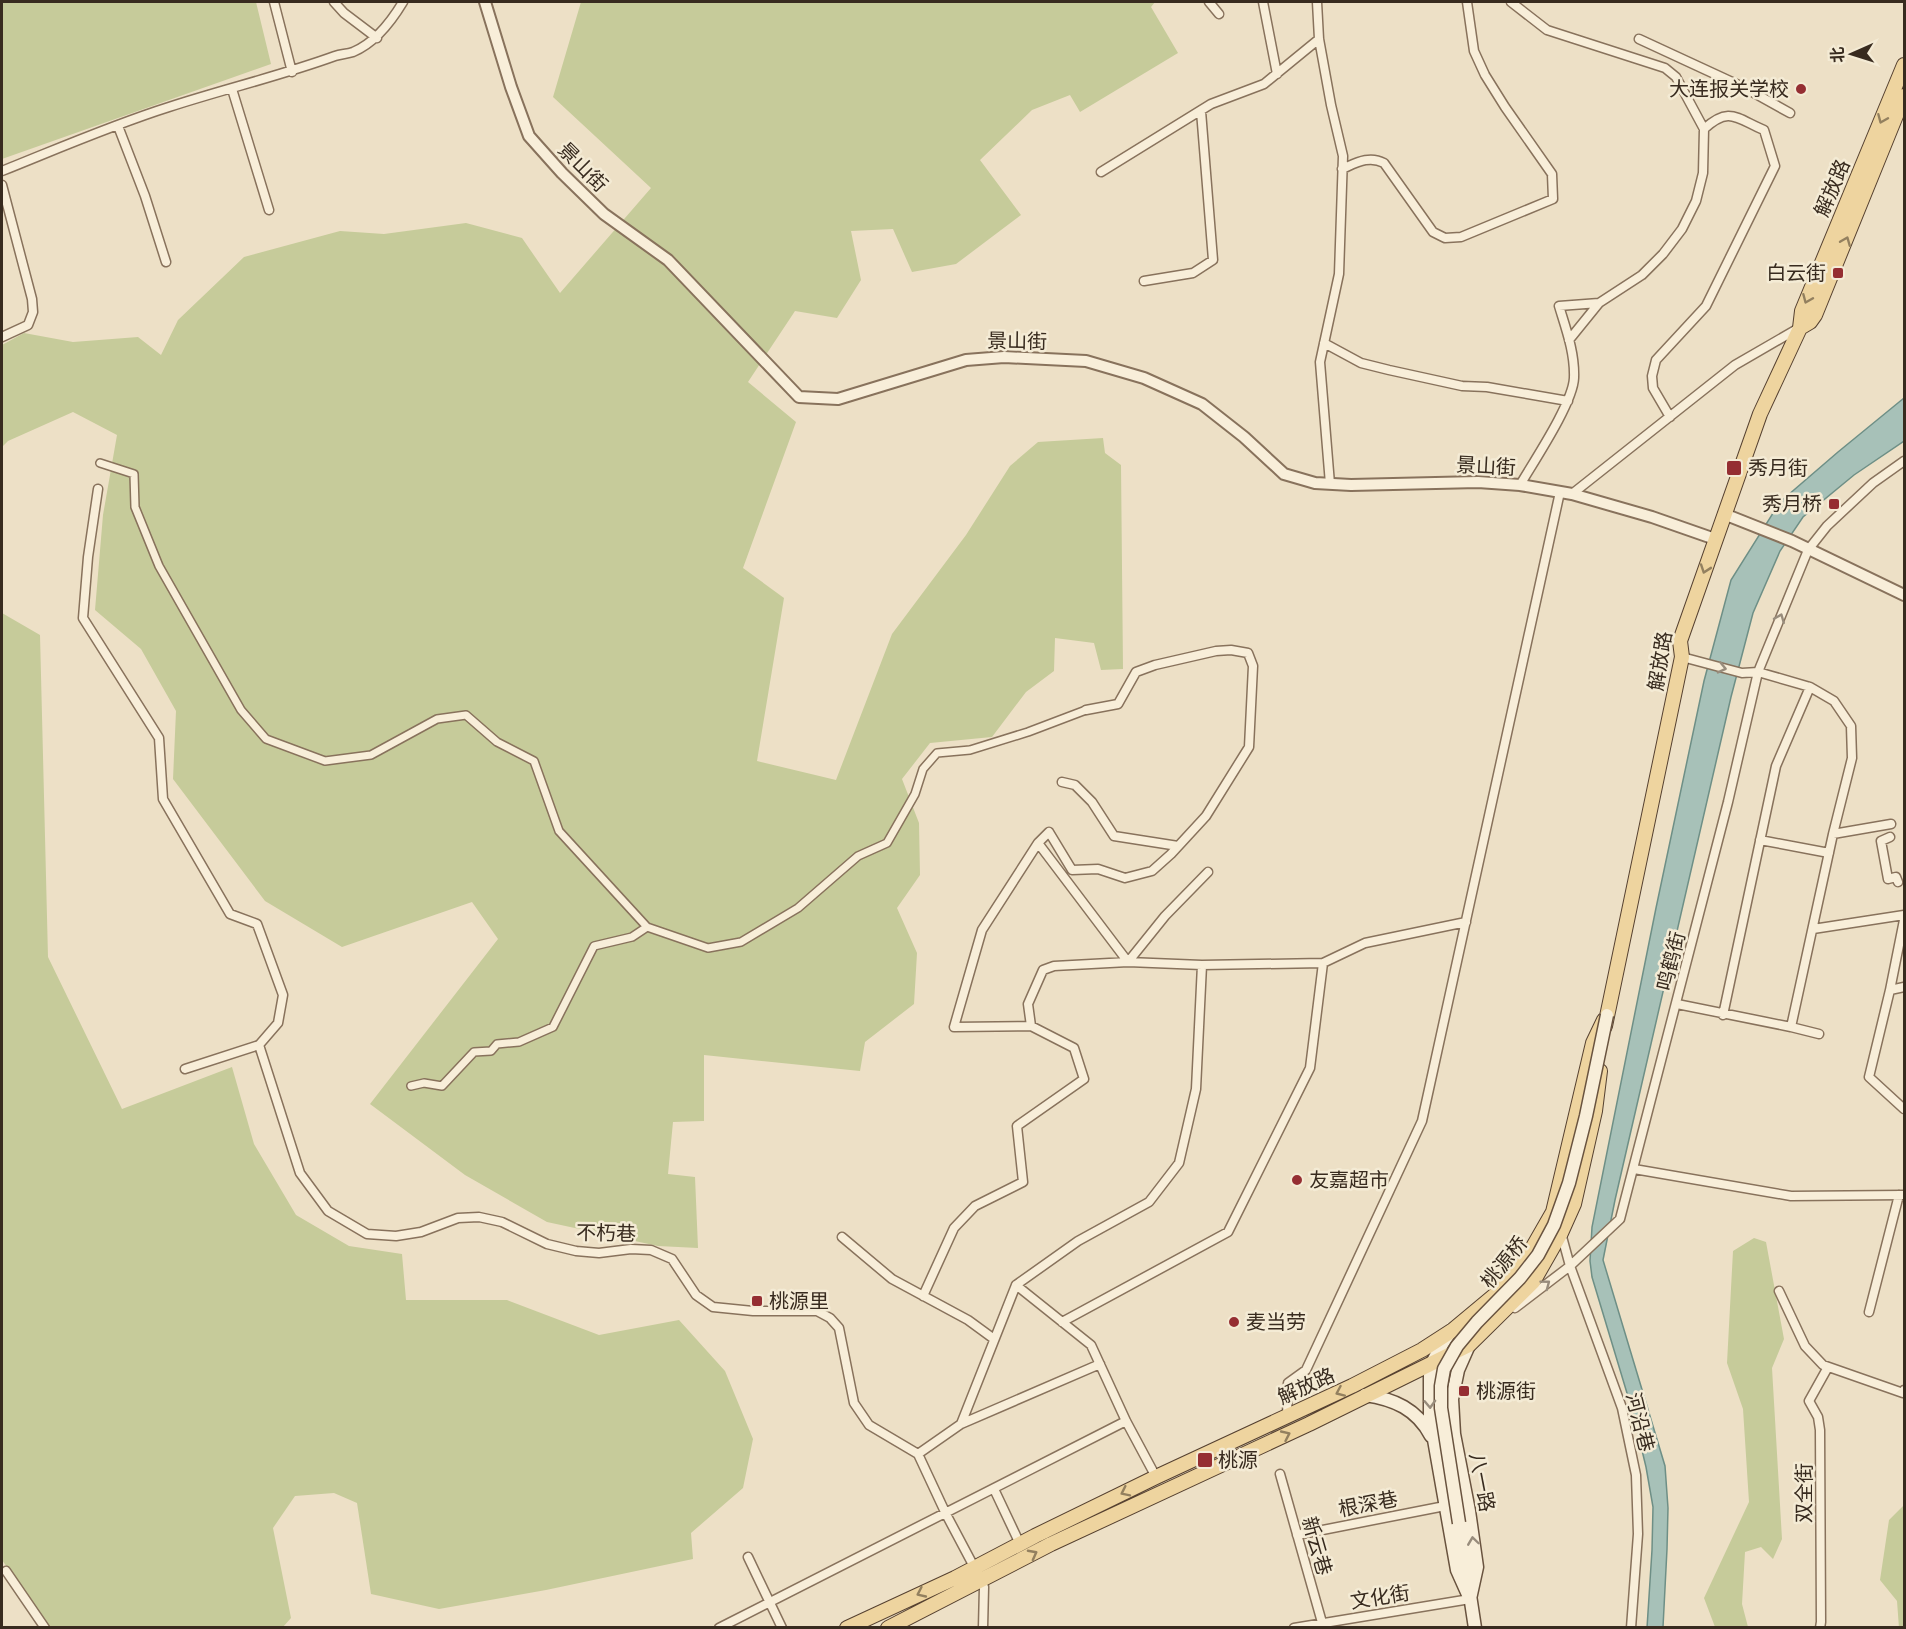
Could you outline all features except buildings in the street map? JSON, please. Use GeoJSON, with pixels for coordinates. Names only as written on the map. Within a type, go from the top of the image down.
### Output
{"type":"FeatureCollection","features":[{"type":"Feature","properties":{"kind":"main road","name":"解放路"},"geometry":{"type":"LineString","coordinates":[[848,1628],[1051,1544],[1309,1424],[1469,1345],[1533,1282],[1561,1233],[1574,1204],[1595,1111],[1606,1015],[1682,657],[1680,641],[1760,414],[1800,328],[1803,311],[1905,65]]}},
{"type":"Feature","properties":{"kind":"main road","name":"解放路"},"geometry":{"type":"LineString","coordinates":[[1800,328],[1810,322],[1815,315],[1905,96]]}},
{"type":"Feature","properties":{"kind":"main road","name":"解放路"},"geometry":{"type":"LineString","coordinates":[[888,1628],[978,1574],[1020,1544],[1392,1366],[1453,1330],[1501,1290],[1526,1259],[1553,1212],[1593,1043],[1606,1015]]}},
{"type":"Feature","properties":{"kind":"main road","name":"桃源桥"},"geometry":{"type":"LineString","coordinates":[[1470,1599],[1441,1407],[1444,1369],[1457,1346],[1477,1322],[1521,1278],[1538,1255],[1554,1225],[1569,1183],[1606,1015]]}},
{"type":"Feature","properties":{"kind":"main road"},"geometry":{"type":"LineString","coordinates":[[1453,1330],[1432,1363],[1429,1393],[1430,1417],[1457,1570],[1470,1599]]}},
{"type":"Feature","properties":{"kind":"main road","name":"八一路"},"geometry":{"type":"LineString","coordinates":[[1469,1345],[1458,1370],[1452,1399],[1454,1434],[1477,1568],[1470,1599],[1475,1628]]}},
{"type":"Feature","properties":{"kind":"main road"},"geometry":{"type":"LineString","coordinates":[[1392,1366],[1414,1360],[1432,1363],[1439,1375],[1454,1434]]}},
{"type":"Feature","properties":{"kind":"main road"},"geometry":{"type":"LineString","coordinates":[[1365,1395],[1386,1398],[1413,1412],[1426,1426],[1435,1443]]}},
{"type":"Feature","properties":{"kind":"street"},"geometry":{"type":"LineString","coordinates":[[273,2],[292,72]]}},
{"type":"Feature","properties":{"kind":"street"},"geometry":{"type":"LineString","coordinates":[[334,2],[344,13],[376,38]]}},
{"type":"Feature","properties":{"kind":"street"},"geometry":{"type":"LineString","coordinates":[[2,171],[168,107],[292,72],[340,54],[352,52],[376,38],[379,32],[392,21],[403,2]]}},
{"type":"Feature","properties":{"kind":"street","name":"景山街"},"geometry":{"type":"LineString","coordinates":[[485,2],[511,87],[529,136],[562,173],[604,214],[668,260],[799,397],[838,399],[966,360],[1004,357],[1086,362],[1144,378],[1202,404],[1244,437],[1284,474],[1315,483],[1351,485],[1478,482],[1520,485],[1572,494],[1652,516],[1715,539]]}},
{"type":"Feature","properties":{"kind":"street"},"geometry":{"type":"LineString","coordinates":[[1209,2],[1219,14]]}},
{"type":"Feature","properties":{"kind":"street"},"geometry":{"type":"LineString","coordinates":[[1263,2],[1277,74]]}},
{"type":"Feature","properties":{"kind":"street"},"geometry":{"type":"LineString","coordinates":[[1317,2],[1319,39],[1342,156],[1339,274],[1320,362],[1330,484]]}},
{"type":"Feature","properties":{"kind":"street"},"geometry":{"type":"LineString","coordinates":[[1342,169],[1365,160],[1377,159],[1384,163],[1433,232],[1445,238],[1461,237],[1553,199],[1552,174],[1505,107],[1485,75],[1474,51],[1467,2]]}},
{"type":"Feature","properties":{"kind":"street"},"geometry":{"type":"LineString","coordinates":[[1511,2],[1547,30],[1665,68],[1676,77],[1704,129],[1703,172],[1696,201],[1682,229],[1663,254],[1642,275],[1599,303],[1569,340]]}},
{"type":"Feature","properties":{"kind":"street"},"geometry":{"type":"LineString","coordinates":[[1101,172],[1211,104],[1264,84],[1319,39]]}},
{"type":"Feature","properties":{"kind":"street"},"geometry":{"type":"LineString","coordinates":[[1639,39],[1745,88],[1790,113]]}},
{"type":"Feature","properties":{"kind":"street"},"geometry":{"type":"LineString","coordinates":[[232,89],[269,210]]}},
{"type":"Feature","properties":{"kind":"street"},"geometry":{"type":"LineString","coordinates":[[1144,281],[1193,273],[1213,260],[1201,111]]}},
{"type":"Feature","properties":{"kind":"street"},"geometry":{"type":"LineString","coordinates":[[1670,417],[1653,388],[1652,376],[1656,360],[1706,306],[1775,166],[1764,130],[1727,114],[1716,117],[1704,129]]}},
{"type":"Feature","properties":{"kind":"street"},"geometry":{"type":"LineString","coordinates":[[118,126],[145,196],[166,262]]}},
{"type":"Feature","properties":{"kind":"street"},"geometry":{"type":"LineString","coordinates":[[2,185],[32,299],[33,312],[28,325],[2,336]]}},
{"type":"Feature","properties":{"kind":"street"},"geometry":{"type":"LineString","coordinates":[[1520,485],[1568,401],[1574,380],[1572,351],[1559,306],[1599,303]]}},
{"type":"Feature","properties":{"kind":"street"},"geometry":{"type":"LineString","coordinates":[[1572,494],[1735,365],[1800,328]]}},
{"type":"Feature","properties":{"kind":"street"},"geometry":{"type":"LineString","coordinates":[[1324,343],[1361,363],[1389,370],[1462,386],[1487,387],[1568,401]]}},
{"type":"Feature","properties":{"kind":"street","name":"鸣鹤街"},"geometry":{"type":"LineString","coordinates":[[1488,1328],[1570,1266],[1620,1219],[1728,802],[1758,672],[1808,550],[1827,526],[1873,483],[1905,461]]}},
{"type":"Feature","properties":{"kind":"street"},"geometry":{"type":"LineString","coordinates":[[100,464],[134,474],[135,507],[159,566],[240,710],[266,740],[325,761],[371,755],[437,719],[465,715],[497,742],[534,760],[559,831],[647,927],[708,948],[741,942],[798,908],[858,856],[887,843],[915,794],[923,769],[937,753],[970,750],[1028,732],[1086,710],[1118,704],[1136,672],[1155,665],[1216,651],[1231,650],[1248,653],[1253,666],[1250,747],[1206,816],[1178,846],[1152,871],[1125,878],[1098,869],[1072,870],[1048,832],[1038,843],[982,930],[954,1027],[1031,1026],[1074,1048],[1084,1079],[1017,1126],[1023,1182],[975,1206],[954,1228],[924,1296]]}},
{"type":"Feature","properties":{"kind":"street"},"geometry":{"type":"LineString","coordinates":[[98,489],[88,557],[83,618],[159,738],[163,799],[230,914],[257,924],[283,995],[278,1023],[259,1045],[185,1069]]}},
{"type":"Feature","properties":{"kind":"street"},"geometry":{"type":"LineString","coordinates":[[1287,1416],[1288,1383],[1306,1370],[1422,1121],[1560,492]]}},
{"type":"Feature","properties":{"kind":"street"},"geometry":{"type":"LineString","coordinates":[[1724,514],[1792,541],[1905,595]]}},
{"type":"Feature","properties":{"kind":"street"},"geometry":{"type":"LineString","coordinates":[[1682,657],[1742,673],[1758,672],[1810,687],[1834,700],[1851,726],[1852,759],[1833,834],[1791,1028]]}},
{"type":"Feature","properties":{"kind":"street"},"geometry":{"type":"LineString","coordinates":[[1723,1015],[1776,766],[1810,687]]}},
{"type":"Feature","properties":{"kind":"street"},"geometry":{"type":"LineString","coordinates":[[1062,782],[1075,785],[1092,802],[1114,836],[1178,846]]}},
{"type":"Feature","properties":{"kind":"street"},"geometry":{"type":"LineString","coordinates":[[1833,834],[1891,824]]}},
{"type":"Feature","properties":{"kind":"street"},"geometry":{"type":"LineString","coordinates":[[1890,837],[1881,841],[1888,879],[1896,877],[1898,882]]}},
{"type":"Feature","properties":{"kind":"street"},"geometry":{"type":"LineString","coordinates":[[1760,840],[1829,853]]}},
{"type":"Feature","properties":{"kind":"street"},"geometry":{"type":"LineString","coordinates":[[1038,843],[1128,962]]}},
{"type":"Feature","properties":{"kind":"street"},"geometry":{"type":"LineString","coordinates":[[1128,962],[1165,916],[1208,872]]}},
{"type":"Feature","properties":{"kind":"street"},"geometry":{"type":"LineString","coordinates":[[1813,929],[1905,915]]}},
{"type":"Feature","properties":{"kind":"street"},"geometry":{"type":"LineString","coordinates":[[1905,920],[1890,990],[1871,1047],[1869,1077],[1905,1109]]}},
{"type":"Feature","properties":{"kind":"street"},"geometry":{"type":"LineString","coordinates":[[1031,1026],[1028,1004],[1043,970],[1054,966],[1128,962],[1203,965],[1323,963],[1365,943],[1466,922]]}},
{"type":"Feature","properties":{"kind":"street"},"geometry":{"type":"LineString","coordinates":[[411,1086],[424,1083],[442,1086],[474,1052],[491,1051],[497,1044],[519,1042],[553,1027],[594,946],[632,937],[647,927]]}},
{"type":"Feature","properties":{"kind":"street"},"geometry":{"type":"LineString","coordinates":[[1062,1322],[1228,1232],[1310,1068],[1323,963]]}},
{"type":"Feature","properties":{"kind":"street"},"geometry":{"type":"LineString","coordinates":[[962,1424],[1016,1284],[1078,1241],[1149,1202],[1179,1163],[1196,1089],[1203,965]]}},
{"type":"Feature","properties":{"kind":"street"},"geometry":{"type":"LineString","coordinates":[[1890,990],[1905,987]]}},
{"type":"Feature","properties":{"kind":"street"},"geometry":{"type":"LineString","coordinates":[[1677,1004],[1819,1034]]}},
{"type":"Feature","properties":{"kind":"street","name":"不朽巷"},"geometry":{"type":"LineString","coordinates":[[259,1045],[300,1173],[328,1211],[367,1234],[396,1236],[421,1232],[458,1218],[479,1217],[502,1222],[547,1244],[576,1251],[599,1253],[631,1249],[651,1250],[672,1259],[696,1295],[713,1307],[753,1311],[817,1311],[830,1318],[839,1328],[854,1403],[868,1425],[918,1454]]}},
{"type":"Feature","properties":{"kind":"street"},"geometry":{"type":"LineString","coordinates":[[1634,1169],[1791,1196],[1902,1195],[1869,1312]]}},
{"type":"Feature","properties":{"kind":"street","name":"河沿巷"},"geometry":{"type":"LineString","coordinates":[[1561,1233],[1570,1266],[1622,1408],[1636,1475],[1638,1534],[1631,1628]]}},
{"type":"Feature","properties":{"kind":"street"},"geometry":{"type":"LineString","coordinates":[[842,1237],[892,1279],[968,1320],[994,1339]]}},
{"type":"Feature","properties":{"kind":"street"},"geometry":{"type":"LineString","coordinates":[[1016,1284],[1091,1345],[1126,1421],[1156,1477]]}},
{"type":"Feature","properties":{"kind":"street"},"geometry":{"type":"LineString","coordinates":[[1779,1291],[1805,1346],[1823,1365],[1903,1393],[1905,1390]]}},
{"type":"Feature","properties":{"kind":"street"},"geometry":{"type":"LineString","coordinates":[[983,1628],[984,1587],[918,1454],[962,1424],[1100,1364]]}},
{"type":"Feature","properties":{"kind":"street","name":"双全街"},"geometry":{"type":"LineString","coordinates":[[1820,1628],[1820,1431],[1818,1417],[1809,1401],[1828,1367]]}},
{"type":"Feature","properties":{"kind":"street"},"geometry":{"type":"LineString","coordinates":[[719,1628],[1126,1421]]}},
{"type":"Feature","properties":{"kind":"street","name":"新云巷"},"geometry":{"type":"LineString","coordinates":[[1280,1474],[1322,1625]]}},
{"type":"Feature","properties":{"kind":"street"},"geometry":{"type":"LineString","coordinates":[[994,1489],[1020,1544]]}},
{"type":"Feature","properties":{"kind":"street","name":"根深巷"},"geometry":{"type":"LineString","coordinates":[[1297,1535],[1445,1506]]}},
{"type":"Feature","properties":{"kind":"street"},"geometry":{"type":"LineString","coordinates":[[748,1557],[782,1628]]}},
{"type":"Feature","properties":{"kind":"street"},"geometry":{"type":"LineString","coordinates":[[6,1571],[45,1628]]}},
{"type":"Feature","properties":{"kind":"street","name":"文化街"},"geometry":{"type":"LineString","coordinates":[[1294,1628],[1470,1599]]}},
{"type":"Feature","properties":{"kind":"green space"},"geometry":{"type":"Polygon","coordinates":[[[2,2],[256,2],[271,64],[2,159],[2,2]]]}},
{"type":"Feature","properties":{"kind":"green space"},"geometry":{"type":"Polygon","coordinates":[[[581,2],[1155,2],[1151,7],[1178,53],[1080,112],[1070,95],[1032,110],[980,160],[1021,215],[956,264],[912,272],[893,229],[851,231],[861,280],[837,318],[795,311],[748,382],[796,422],[743,568],[784,598],[757,761],[836,780],[892,634],[966,535],[1010,466],[1038,442],[1103,438],[1105,453],[1121,465],[1123,669],[1101,670],[1094,643],[1055,638],[1054,671],[1026,692],[992,737],[930,743],[902,779],[919,823],[920,875],[897,908],[917,953],[914,1004],[865,1042],[860,1071],[704,1055],[704,1121],[673,1122],[668,1174],[695,1177],[698,1248],[658,1246],[547,1222],[465,1175],[370,1104],[498,939],[472,902],[342,947],[265,901],[173,779],[176,711],[141,649],[95,610],[103,515],[117,435],[73,412],[8,441],[2,447],[2,345],[24,333],[73,342],[138,337],[161,355],[178,320],[244,257],[340,231],[384,234],[466,223],[522,238],[560,293],[651,188],[553,97],[581,2]]]}},
{"type":"Feature","properties":{"kind":"green space"},"geometry":{"type":"Polygon","coordinates":[[[2,613],[40,635],[48,957],[122,1109],[232,1067],[254,1144],[296,1215],[349,1246],[402,1254],[406,1300],[507,1300],[599,1335],[679,1320],[725,1371],[753,1439],[743,1488],[691,1533],[693,1559],[546,1590],[439,1609],[371,1594],[357,1503],[334,1493],[295,1496],[273,1528],[291,1618],[283,1627],[49,1627],[2,1560],[2,613]]]}},
{"type":"Feature","properties":{"kind":"green space"},"geometry":{"type":"Polygon","coordinates":[[[1754,1238],[1766,1242],[1784,1339],[1772,1368],[1782,1539],[1773,1559],[1761,1547],[1745,1552],[1742,1604],[1748,1627],[1715,1627],[1704,1598],[1749,1502],[1743,1409],[1727,1363],[1733,1251],[1754,1238]]]}},
{"type":"Feature","properties":{"kind":"green space"},"geometry":{"type":"Polygon","coordinates":[[[1904,1505],[1904,1627],[1899,1628],[1897,1601],[1880,1580],[1889,1520],[1904,1505]]]}},
{"type":"Feature","properties":{"kind":"water"},"geometry":{"type":"Polygon","coordinates":[[[1904,398],[1904,441],[1854,475],[1803,517],[1780,551],[1753,613],[1731,697],[1615,1200],[1603,1260],[1665,1466],[1668,1508],[1663,1627],[1647,1628],[1653,1507],[1633,1413],[1592,1277],[1590,1261],[1592,1227],[1656,908],[1704,681],[1731,580],[1780,502],[1904,398]]]}},
{"type":"Feature","properties":{"kind":"place","name":"大连报关学校"},"geometry":{"type":"Point","coordinates":[1801,89]}},
{"type":"Feature","properties":{"kind":"place","name":"白云街"},"geometry":{"type":"Point","coordinates":[1838,273]}},
{"type":"Feature","properties":{"kind":"place","name":"秀月街"},"geometry":{"type":"Point","coordinates":[1734,468]}},
{"type":"Feature","properties":{"kind":"place","name":"秀月桥"},"geometry":{"type":"Point","coordinates":[1834,504]}},
{"type":"Feature","properties":{"kind":"place","name":"友嘉超市"},"geometry":{"type":"Point","coordinates":[1297,1180]}},
{"type":"Feature","properties":{"kind":"place","name":"桃源里"},"geometry":{"type":"Point","coordinates":[757,1301]}},
{"type":"Feature","properties":{"kind":"place","name":"麦当劳"},"geometry":{"type":"Point","coordinates":[1234,1322]}},
{"type":"Feature","properties":{"kind":"place","name":"桃源街"},"geometry":{"type":"Point","coordinates":[1464,1391]}},
{"type":"Feature","properties":{"kind":"place","name":"桃源"},"geometry":{"type":"Point","coordinates":[1205,1460]}}]}
